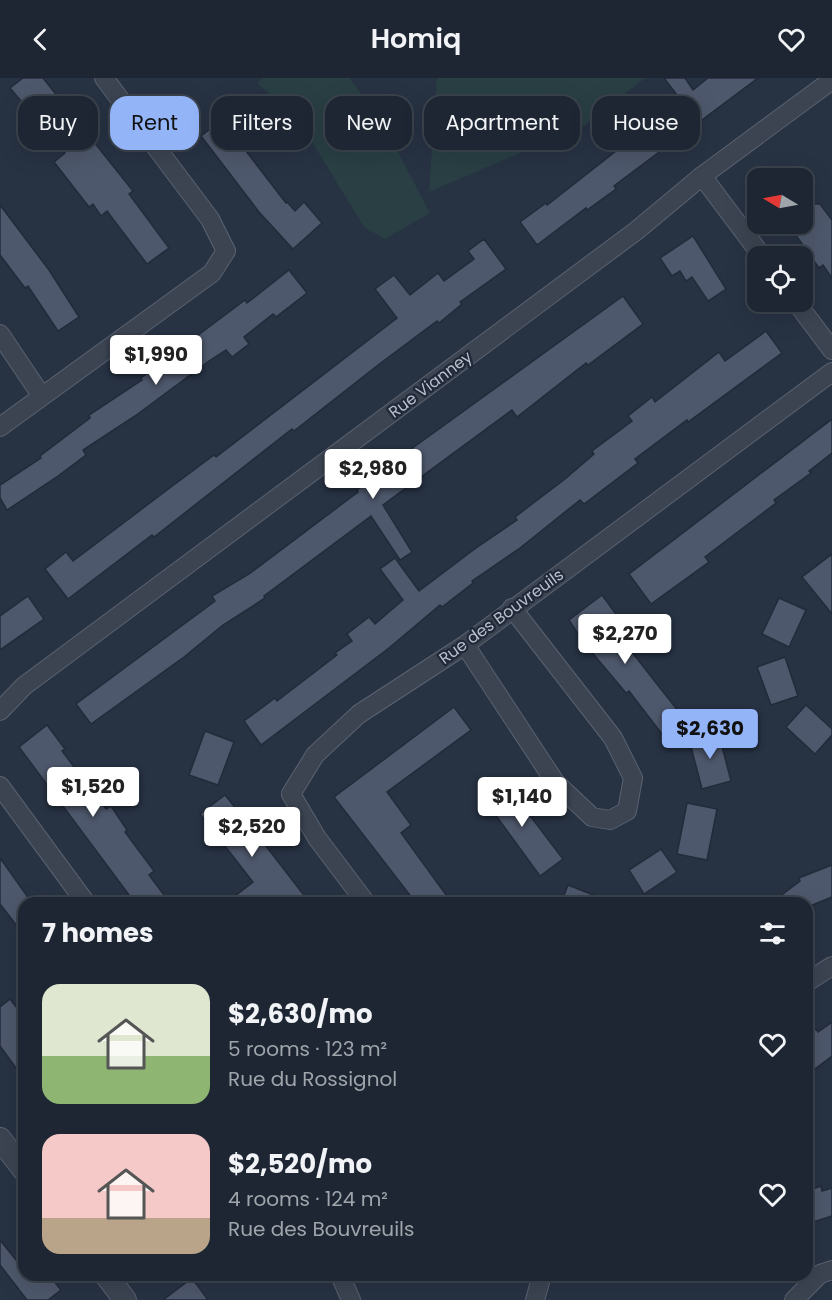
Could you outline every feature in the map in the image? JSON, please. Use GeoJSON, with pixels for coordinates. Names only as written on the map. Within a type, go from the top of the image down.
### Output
{"type":"FeatureCollection","features":[{"type":"Feature","properties":{"kind":"street"},"geometry":{"type":"LineString","coordinates":[[3,418],[41,395],[212,273],[226,251],[210,219],[104,78]]}},
{"type":"Feature","properties":{"kind":"street","name":"Rue Vianney"},"geometry":{"type":"LineString","coordinates":[[0,711],[24,686],[636,231],[702,176],[832,80]]}},
{"type":"Feature","properties":{"kind":"street"},"geometry":{"type":"LineString","coordinates":[[702,176],[754,246]]}},
{"type":"Feature","properties":{"kind":"street"},"geometry":{"type":"LineString","coordinates":[[804,312],[832,350]]}},
{"type":"Feature","properties":{"kind":"street"},"geometry":{"type":"LineString","coordinates":[[0,334],[41,395]]}},
{"type":"Feature","properties":{"kind":"street","name":"Rue des Bouvreuils"},"geometry":{"type":"LineString","coordinates":[[361,897],[317,838],[291,794],[315,755],[359,714],[465,645],[832,372]]}},
{"type":"Feature","properties":{"kind":"street"},"geometry":{"type":"LineString","coordinates":[[465,645],[555,782],[592,817],[610,820],[627,811],[633,778],[613,738],[512,608]]}},
{"type":"Feature","properties":{"kind":"street"},"geometry":{"type":"LineString","coordinates":[[0,786],[82,897]]}},
{"type":"Feature","properties":{"kind":"street"},"geometry":{"type":"LineString","coordinates":[[813,978],[832,966]]}},
{"type":"Feature","properties":{"kind":"street"},"geometry":{"type":"LineString","coordinates":[[0,1139],[18,1162]]}},
{"type":"Feature","properties":{"kind":"street"},"geometry":{"type":"LineString","coordinates":[[794,1300],[820,1274],[832,1270]]}},
{"type":"Feature","properties":{"kind":"street"},"geometry":{"type":"LineString","coordinates":[[111,1281],[125,1300]]}},
{"type":"Feature","properties":{"kind":"street"},"geometry":{"type":"LineString","coordinates":[[343,1281],[351,1300]]}},
{"type":"Feature","properties":{"kind":"street"},"geometry":{"type":"LineString","coordinates":[[535,1300],[540,1281]]}},
{"type":"Feature","properties":{"kind":"green space"},"geometry":{"type":"Polygon","coordinates":[[[262,78],[350,78],[363,96],[325,96],[325,150],[397,150],[430,213],[385,239],[364,227],[313,144],[313,96],[272,96],[257,83],[262,78]]]}},
{"type":"Feature","properties":{"kind":"green space"},"geometry":{"type":"Polygon","coordinates":[[[437,78],[645,78],[622,96],[592,96],[592,120],[580,127],[580,96],[436,96],[437,78]]]}},
{"type":"Feature","properties":{"kind":"green space"},"geometry":{"type":"Polygon","coordinates":[[[432,150],[527,150],[429,192],[432,150]]]}},
{"type":"Feature","properties":{"kind":"building"},"geometry":{"type":"Polygon","coordinates":[[[23,78],[43,78],[57,96],[18,97],[10,88],[23,78]]]}},
{"type":"Feature","properties":{"kind":"building"},"geometry":{"type":"Polygon","coordinates":[[[664,78],[685,78],[693,90],[708,78],[758,78],[700,122],[700,96],[678,96],[664,78]]]}},
{"type":"Feature","properties":{"kind":"building"},"geometry":{"type":"Polygon","coordinates":[[[211,128],[211,149],[201,136],[211,128]]]}},
{"type":"Feature","properties":{"kind":"building"},"geometry":{"type":"Polygon","coordinates":[[[98,147],[133,191],[129,194],[169,248],[147,264],[107,211],[101,216],[93,204],[89,207],[54,162],[65,153],[62,150],[98,150],[98,147]]]}},
{"type":"Feature","properties":{"kind":"building"},"geometry":{"type":"Polygon","coordinates":[[[212,150],[245,150],[286,203],[295,211],[304,202],[322,223],[293,249],[259,212],[212,150]]]}},
{"type":"Feature","properties":{"kind":"building"},"geometry":{"type":"Polygon","coordinates":[[[617,150],[662,150],[614,186],[616,189],[587,210],[586,208],[537,245],[520,222],[546,203],[547,205],[617,150]]]}},
{"type":"Feature","properties":{"kind":"building"},"geometry":{"type":"Polygon","coordinates":[[[820,204],[832,220],[832,278],[823,265],[819,268],[813,259],[813,246],[804,246],[795,234],[813,234],[813,205],[820,204]]]}},
{"type":"Feature","properties":{"kind":"building"},"geometry":{"type":"Polygon","coordinates":[[[0,205],[49,270],[79,317],[58,331],[28,286],[25,288],[0,255],[0,205]]]}},
{"type":"Feature","properties":{"kind":"building"},"geometry":{"type":"Polygon","coordinates":[[[693,236],[726,289],[708,301],[692,277],[686,281],[680,271],[672,276],[660,258],[693,236]]]}},
{"type":"Feature","properties":{"kind":"building"},"geometry":{"type":"Polygon","coordinates":[[[484,239],[506,269],[460,302],[462,304],[439,323],[437,321],[294,431],[292,429],[154,537],[152,535],[68,599],[45,569],[66,552],[73,561],[214,455],[216,457],[397,318],[375,289],[394,275],[410,295],[438,273],[444,281],[474,259],[468,251],[484,239]]]}},
{"type":"Feature","properties":{"kind":"building"},"geometry":{"type":"Polygon","coordinates":[[[289,270],[307,293],[276,317],[273,314],[244,337],[249,344],[232,357],[226,350],[209,361],[135,416],[83,450],[86,455],[7,510],[0,498],[0,485],[41,458],[40,456],[90,418],[89,415],[142,380],[141,378],[245,300],[247,303],[289,270]]]}},
{"type":"Feature","properties":{"kind":"building"},"geometry":{"type":"Polygon","coordinates":[[[623,296],[643,324],[588,365],[586,363],[517,417],[512,410],[383,505],[412,552],[400,560],[371,516],[264,596],[265,598],[223,625],[184,657],[91,724],[76,704],[215,601],[212,596],[249,574],[358,492],[357,490],[396,460],[623,296]]]}},
{"type":"Feature","properties":{"kind":"building"},"geometry":{"type":"Polygon","coordinates":[[[766,331],[782,353],[635,459],[638,463],[584,504],[580,500],[520,548],[472,581],[473,583],[442,607],[440,605],[389,648],[261,745],[244,721],[275,698],[277,701],[337,655],[335,653],[352,641],[347,634],[369,617],[375,624],[403,600],[380,569],[395,558],[419,591],[517,520],[515,517],[565,479],[594,454],[592,451],[632,421],[628,416],[652,397],[655,402],[719,352],[725,361],[766,331]]]}},
{"type":"Feature","properties":{"kind":"building"},"geometry":{"type":"Polygon","coordinates":[[[832,419],[832,453],[809,471],[811,473],[774,500],[776,503],[705,557],[709,562],[651,604],[629,574],[832,419]]]}},
{"type":"Feature","properties":{"kind":"building"},"geometry":{"type":"Polygon","coordinates":[[[832,554],[832,614],[802,577],[832,554]]]}},
{"type":"Feature","properties":{"kind":"building"},"geometry":{"type":"Polygon","coordinates":[[[602,595],[618,617],[609,623],[686,721],[665,738],[629,691],[626,693],[584,643],[569,620],[602,595]]]}},
{"type":"Feature","properties":{"kind":"building"},"geometry":{"type":"Polygon","coordinates":[[[28,596],[44,619],[0,650],[0,616],[28,596]]]}},
{"type":"Feature","properties":{"kind":"building"},"geometry":{"type":"Polygon","coordinates":[[[779,598],[806,610],[789,647],[762,634],[779,598]]]}},
{"type":"Feature","properties":{"kind":"building"},"geometry":{"type":"Polygon","coordinates":[[[785,657],[798,696],[771,705],[757,667],[785,657]]]}},
{"type":"Feature","properties":{"kind":"building"},"geometry":{"type":"Polygon","coordinates":[[[806,705],[832,729],[832,735],[815,754],[786,727],[806,705]]]}},
{"type":"Feature","properties":{"kind":"building"},"geometry":{"type":"Polygon","coordinates":[[[454,707],[471,730],[387,792],[411,825],[401,833],[448,897],[411,897],[334,797],[454,707]]]}},
{"type":"Feature","properties":{"kind":"building"},"geometry":{"type":"Polygon","coordinates":[[[47,725],[65,749],[62,751],[106,809],[111,806],[127,830],[125,832],[154,871],[149,875],[166,897],[131,897],[19,747],[47,725]]]}},
{"type":"Feature","properties":{"kind":"building"},"geometry":{"type":"Polygon","coordinates":[[[205,731],[234,742],[218,785],[189,775],[205,731]]]}},
{"type":"Feature","properties":{"kind":"building"},"geometry":{"type":"Polygon","coordinates":[[[718,731],[731,781],[702,789],[689,739],[718,731]]]}},
{"type":"Feature","properties":{"kind":"building"},"geometry":{"type":"Polygon","coordinates":[[[502,779],[563,859],[540,876],[481,795],[502,779]]]}},
{"type":"Feature","properties":{"kind":"building"},"geometry":{"type":"Polygon","coordinates":[[[225,795],[305,897],[234,897],[253,882],[200,814],[225,795]]]}},
{"type":"Feature","properties":{"kind":"building"},"geometry":{"type":"Polygon","coordinates":[[[687,803],[717,809],[707,860],[677,854],[687,803]]]}},
{"type":"Feature","properties":{"kind":"building"},"geometry":{"type":"Polygon","coordinates":[[[661,849],[677,872],[644,894],[629,870],[661,849]]]}},
{"type":"Feature","properties":{"kind":"building"},"geometry":{"type":"Polygon","coordinates":[[[0,858],[28,897],[18,897],[18,927],[0,904],[0,858]]]}},
{"type":"Feature","properties":{"kind":"building"},"geometry":{"type":"Polygon","coordinates":[[[832,865],[832,897],[813,905],[813,897],[779,897],[800,881],[799,878],[832,865]]]}},
{"type":"Feature","properties":{"kind":"building"},"geometry":{"type":"Polygon","coordinates":[[[568,885],[598,897],[563,897],[568,885]]]}},
{"type":"Feature","properties":{"kind":"building"},"geometry":{"type":"Polygon","coordinates":[[[10,999],[18,1009],[18,1071],[0,1046],[0,1007],[10,999]]]}},
{"type":"Feature","properties":{"kind":"building"},"geometry":{"type":"Polygon","coordinates":[[[832,1022],[832,1056],[813,1070],[813,1031],[816,1029],[818,1032],[832,1022]]]}},
{"type":"Feature","properties":{"kind":"building"},"geometry":{"type":"Polygon","coordinates":[[[821,1186],[822,1191],[832,1188],[832,1216],[813,1222],[813,1189],[821,1186]]]}},
{"type":"Feature","properties":{"kind":"building"},"geometry":{"type":"Polygon","coordinates":[[[0,1240],[18,1262],[18,1281],[54,1281],[61,1290],[48,1300],[27,1300],[0,1265],[0,1240]]]}},
{"type":"Feature","properties":{"kind":"building"},"geometry":{"type":"Polygon","coordinates":[[[188,1281],[194,1281],[208,1300],[163,1300],[188,1281]]]}}]}
